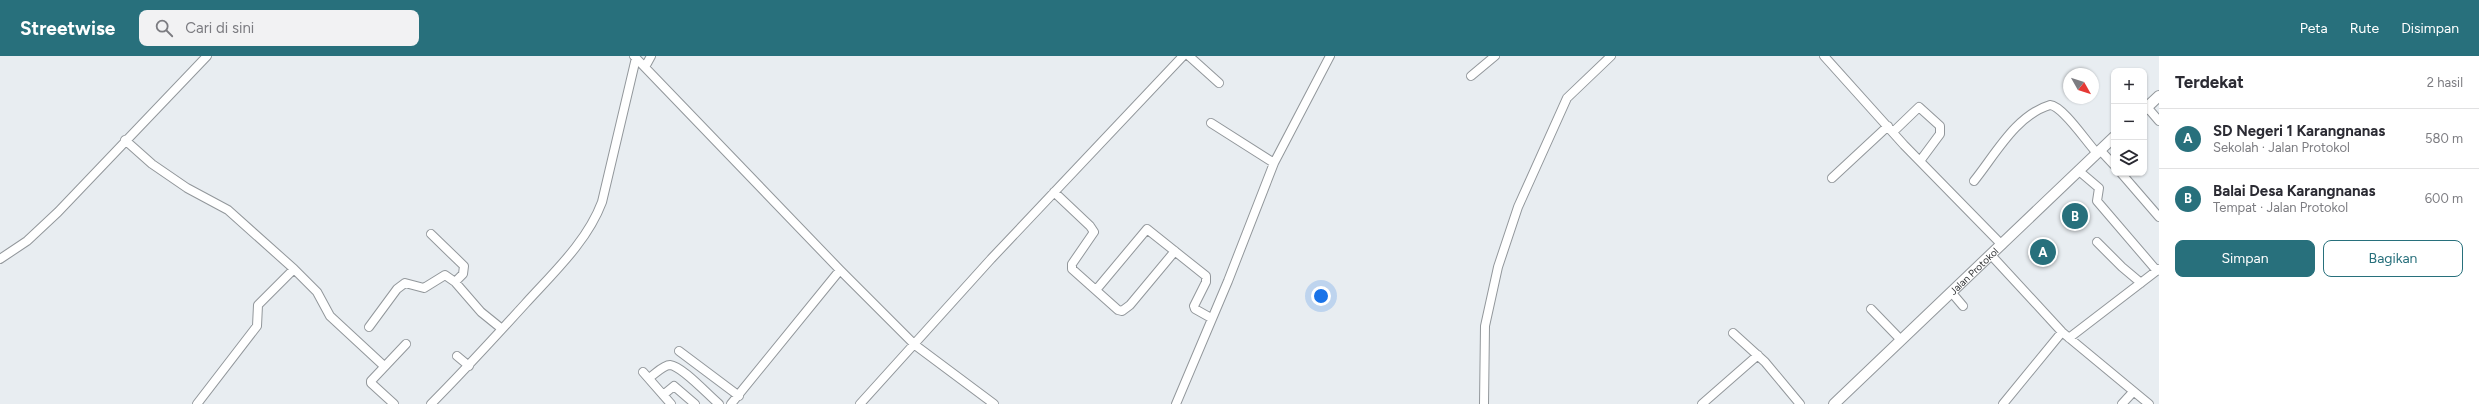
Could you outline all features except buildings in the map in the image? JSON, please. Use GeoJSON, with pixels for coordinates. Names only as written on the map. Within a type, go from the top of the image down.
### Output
{"type":"FeatureCollection","features":[{"type":"Feature","properties":{"kind":"street"},"geometry":{"type":"LineString","coordinates":[[0,259],[27,241],[48,221],[207,56]]}},
{"type":"Feature","properties":{"kind":"street"},"geometry":{"type":"LineString","coordinates":[[645,67],[651,56]]}},
{"type":"Feature","properties":{"kind":"street"},"geometry":{"type":"LineString","coordinates":[[860,404],[1054,192],[1183,56]]}},
{"type":"Feature","properties":{"kind":"street"},"geometry":{"type":"LineString","coordinates":[[1189,56],[1219,83]]}},
{"type":"Feature","properties":{"kind":"street"},"geometry":{"type":"LineString","coordinates":[[1176,404],[1211,318],[1228,281],[1274,163],[1330,56]]}},
{"type":"Feature","properties":{"kind":"street"},"geometry":{"type":"LineString","coordinates":[[1471,76],[1495,56]]}},
{"type":"Feature","properties":{"kind":"street"},"geometry":{"type":"LineString","coordinates":[[1484,404],[1485,326],[1498,267],[1518,207],[1566,98],[1611,56]]}},
{"type":"Feature","properties":{"kind":"street"},"geometry":{"type":"LineString","coordinates":[[1824,56],[1920,161],[2002,244]]}},
{"type":"Feature","properties":{"kind":"street"},"geometry":{"type":"LineString","coordinates":[[635,57],[840,270],[915,345],[994,404]]}},
{"type":"Feature","properties":{"kind":"street"},"geometry":{"type":"LineString","coordinates":[[430,404],[469,366],[567,258],[595,220],[602,202],[635,57]]}},
{"type":"Feature","properties":{"kind":"street"},"geometry":{"type":"LineString","coordinates":[[2147,107],[2159,96]]}},
{"type":"Feature","properties":{"kind":"street"},"geometry":{"type":"LineString","coordinates":[[1974,181],[2014,130],[2026,120],[2050,105],[2054,105],[2098,151],[2111,162]]}},
{"type":"Feature","properties":{"kind":"street"},"geometry":{"type":"LineString","coordinates":[[1832,178],[1890,129],[1919,107],[1940,126],[1941,131],[1938,138],[1920,161]]}},
{"type":"Feature","properties":{"kind":"street"},"geometry":{"type":"LineString","coordinates":[[2147,109],[2159,121]]}},
{"type":"Feature","properties":{"kind":"street"},"geometry":{"type":"LineString","coordinates":[[1211,123],[1274,163]]}},
{"type":"Feature","properties":{"kind":"street"},"geometry":{"type":"LineString","coordinates":[[125,140],[152,164],[187,188],[228,210],[294,269],[317,292],[330,316],[384,366]]}},
{"type":"Feature","properties":{"kind":"street","name":"Jalan Protokol"},"geometry":{"type":"LineString","coordinates":[[1834,404],[2111,140]]}},
{"type":"Feature","properties":{"kind":"street"},"geometry":{"type":"LineString","coordinates":[[2069,338],[2158,270],[2097,201],[2099,188],[2079,171]]}},
{"type":"Feature","properties":{"kind":"street"},"geometry":{"type":"LineString","coordinates":[[2124,176],[2159,217]]}},
{"type":"Feature","properties":{"kind":"street"},"geometry":{"type":"LineString","coordinates":[[1054,192],[1093,229],[1094,235],[1071,267],[1115,308],[1122,311],[1126,309],[1175,251]]}},
{"type":"Feature","properties":{"kind":"street"},"geometry":{"type":"LineString","coordinates":[[1096,290],[1145,230],[1149,230],[1206,276],[1206,282],[1194,306],[1196,309],[1211,318]]}},
{"type":"Feature","properties":{"kind":"street"},"geometry":{"type":"LineString","coordinates":[[432,234],[464,266],[463,274],[455,282]]}},
{"type":"Feature","properties":{"kind":"street"},"geometry":{"type":"LineString","coordinates":[[2097,242],[2122,267],[2141,283]]}},
{"type":"Feature","properties":{"kind":"street"},"geometry":{"type":"LineString","coordinates":[[1990,255],[2062,332],[2149,404]]}},
{"type":"Feature","properties":{"kind":"street"},"geometry":{"type":"LineString","coordinates":[[197,404],[257,326],[258,305],[294,269]]}},
{"type":"Feature","properties":{"kind":"street"},"geometry":{"type":"LineString","coordinates":[[731,404],[840,270]]}},
{"type":"Feature","properties":{"kind":"street"},"geometry":{"type":"LineString","coordinates":[[369,327],[397,289],[405,283],[424,288],[445,275],[455,282],[481,312],[502,329]]}},
{"type":"Feature","properties":{"kind":"street"},"geometry":{"type":"LineString","coordinates":[[1952,293],[1963,306]]}},
{"type":"Feature","properties":{"kind":"street"},"geometry":{"type":"LineString","coordinates":[[1872,309],[1901,340]]}},
{"type":"Feature","properties":{"kind":"street"},"geometry":{"type":"LineString","coordinates":[[2003,404],[2062,332]]}},
{"type":"Feature","properties":{"kind":"street"},"geometry":{"type":"LineString","coordinates":[[1733,333],[1758,356],[1800,404]]}},
{"type":"Feature","properties":{"kind":"street"},"geometry":{"type":"LineString","coordinates":[[394,404],[372,384],[371,380],[406,344]]}},
{"type":"Feature","properties":{"kind":"street"},"geometry":{"type":"LineString","coordinates":[[680,351],[739,396]]}},
{"type":"Feature","properties":{"kind":"street"},"geometry":{"type":"LineString","coordinates":[[457,356],[469,366]]}},
{"type":"Feature","properties":{"kind":"street"},"geometry":{"type":"LineString","coordinates":[[1702,404],[1758,356]]}},
{"type":"Feature","properties":{"kind":"street"},"geometry":{"type":"LineString","coordinates":[[649,378],[665,367],[672,366],[690,377],[719,404]]}},
{"type":"Feature","properties":{"kind":"street"},"geometry":{"type":"LineString","coordinates":[[643,372],[671,404]]}},
{"type":"Feature","properties":{"kind":"street"},"geometry":{"type":"LineString","coordinates":[[663,395],[674,386],[695,404]]}},
{"type":"Feature","properties":{"kind":"street"},"geometry":{"type":"LineString","coordinates":[[2122,404],[2133,392]]}},
{"type":"Feature","properties":{"kind":"place","name":"Balai Desa Karangnanas"},"geometry":{"type":"Point","coordinates":[2075,216]}},
{"type":"Feature","properties":{"kind":"place","name":"SD Negeri 1 Karangnanas"},"geometry":{"type":"Point","coordinates":[2043,252]}}]}
